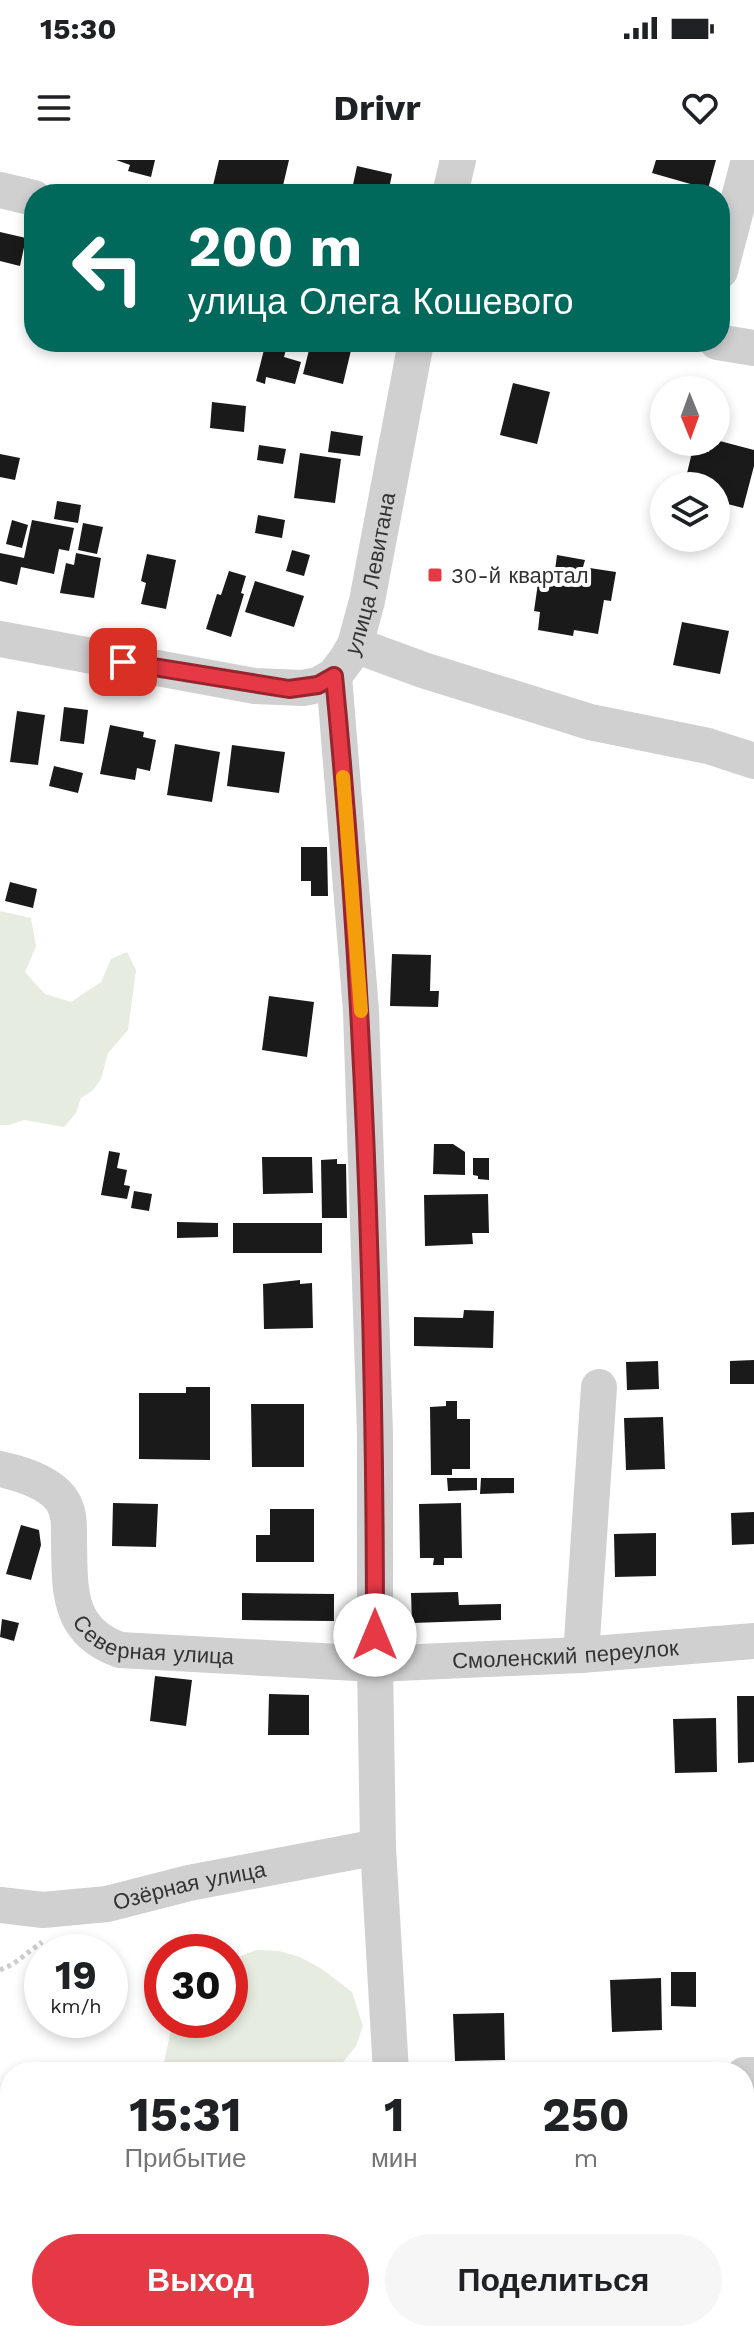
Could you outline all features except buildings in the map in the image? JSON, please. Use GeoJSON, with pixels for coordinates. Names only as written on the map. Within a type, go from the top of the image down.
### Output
{"type":"FeatureCollection","features":[{"type":"Feature","properties":{"kind":"street"},"geometry":{"type":"LineString","coordinates":[[452,184],[458,160]]}},
{"type":"Feature","properties":{"kind":"street"},"geometry":{"type":"LineString","coordinates":[[730,233],[749,160]]}},
{"type":"Feature","properties":{"kind":"street"},"geometry":{"type":"LineString","coordinates":[[0,190],[24,196]]}},
{"type":"Feature","properties":{"kind":"street"},"geometry":{"type":"LineString","coordinates":[[730,344],[754,348]]}},
{"type":"Feature","properties":{"kind":"street","name":"улица Левитана"},"geometry":{"type":"LineString","coordinates":[[390,2062],[378,1847],[375,1434],[361,1011],[334,676],[355,645],[367,601],[414,352]]}},
{"type":"Feature","properties":{"kind":"street"},"geometry":{"type":"LineString","coordinates":[[0,639],[255,686],[303,688],[318,685],[334,676]]}},
{"type":"Feature","properties":{"kind":"street"},"geometry":{"type":"LineString","coordinates":[[355,645],[423,670],[590,722],[708,746],[754,761]]}},
{"type":"Feature","properties":{"kind":"street"},"geometry":{"type":"LineString","coordinates":[[581,1655],[599,1387]]}},
{"type":"Feature","properties":{"kind":"street","name":"Северная улица"},"geometry":{"type":"LineString","coordinates":[[0,1469],[51,1488],[62,1500],[69,1518],[70,1590],[75,1609],[82,1625],[107,1645],[120,1650],[375,1664]]}},
{"type":"Feature","properties":{"kind":"street","name":"Смоленский переулок"},"geometry":{"type":"LineString","coordinates":[[375,1664],[581,1655],[754,1641]]}},
{"type":"Feature","properties":{"kind":"street","name":"Озёрная улица"},"geometry":{"type":"LineString","coordinates":[[0,1905],[43,1910],[107,1904],[189,1883],[378,1847]]}},
{"type":"Feature","properties":{"kind":"shaded area"},"geometry":{"type":"Polygon","coordinates":[[[0,911],[31,918],[36,946],[25,972],[45,994],[71,1002],[101,982],[111,959],[127,952],[136,970],[128,1030],[108,1053],[101,1079],[92,1091],[81,1098],[76,1113],[64,1127],[24,1120],[0,1125],[0,911]]]}},
{"type":"Feature","properties":{"kind":"shaded area"},"geometry":{"type":"Polygon","coordinates":[[[257,1950],[279,1951],[300,1957],[322,1969],[352,1992],[363,2026],[356,2046],[343,2062],[164,2062],[169,2038],[248,2038],[248,1953],[257,1950]]]}},
{"type":"Feature","properties":{"kind":"slow traffic"},"geometry":{"type":"LineString","coordinates":[[343,777],[361,1011]]}},
{"type":"Feature","properties":{"kind":"place","name":"30-й квартал"},"geometry":{"type":"Point","coordinates":[435,575]}},
{"type":"Feature","properties":{"kind":"route"},"geometry":{"type":"LineString","coordinates":[[123,662],[255,686],[289,689],[318,685],[334,676],[361,1011],[375,1434],[375,1635]]}}]}
